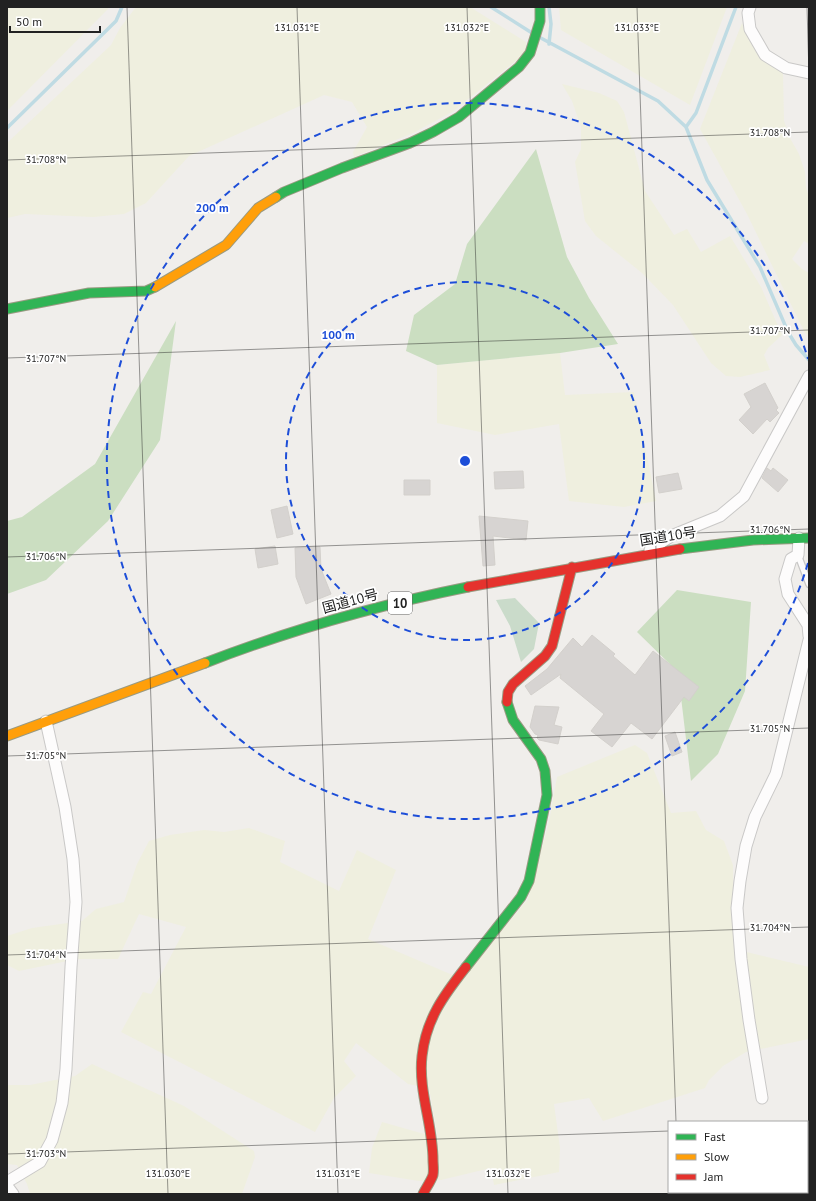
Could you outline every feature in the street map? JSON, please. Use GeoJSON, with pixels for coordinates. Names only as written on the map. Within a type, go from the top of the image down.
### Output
{"type":"FeatureCollection","features":[{"type":"Feature","properties":{"kind":"main road"},"geometry":{"type":"LineString","coordinates":[[7,310],[89,293],[146,291],[160,285],[226,245],[258,208],[284,192],[342,168],[410,143],[460,117],[519,67],[530,53],[540,21],[540,7]]}},
{"type":"Feature","properties":{"kind":"main road","name":"国道10号"},"geometry":{"type":"LineString","coordinates":[[7,736],[258,643],[317,624],[386,606],[473,586],[644,554],[731,542],[804,538]]}},
{"type":"Feature","properties":{"kind":"main road"},"geometry":{"type":"LineString","coordinates":[[423,1194],[433,1175],[433,1146],[422,1078],[422,1057],[426,1033],[434,1012],[449,988],[521,897],[529,882],[541,827],[546,795],[545,771],[541,759],[513,720],[507,702],[508,692],[513,684],[545,656],[552,646],[572,567]]}},
{"type":"Feature","properties":{"kind":"street"},"geometry":{"type":"LineString","coordinates":[[750,7],[748,13],[750,28],[765,55],[786,68],[809,73]]}},
{"type":"Feature","properties":{"kind":"street"},"geometry":{"type":"LineString","coordinates":[[644,554],[671,536],[720,516],[744,496],[807,380]]}},
{"type":"Feature","properties":{"kind":"street"},"geometry":{"type":"LineString","coordinates":[[804,538],[798,555],[791,559],[785,579],[788,594],[808,625],[809,636]]}},
{"type":"Feature","properties":{"kind":"street"},"geometry":{"type":"LineString","coordinates":[[762,1098],[749,1020],[741,959],[737,908],[746,846],[755,816],[776,774],[809,640]]}},
{"type":"Feature","properties":{"kind":"street"},"geometry":{"type":"LineString","coordinates":[[7,1182],[40,1162],[52,1140],[62,1103],[66,1069],[76,902],[74,859],[65,807],[46,721]]}},
{"type":"Feature","properties":{"kind":"street"},"geometry":{"type":"LineString","coordinates":[[7,1186],[13,1194]]}},
{"type":"Feature","properties":{"kind":"lane"},"geometry":{"type":"LineString","coordinates":[[798,555],[809,584]]}},
{"type":"Feature","properties":{"kind":"green space"},"geometry":{"type":"Polygon","coordinates":[[[7,7],[109,7],[7,111],[7,7]]]}},
{"type":"Feature","properties":{"kind":"green space"},"geometry":{"type":"Polygon","coordinates":[[[136,7],[470,7],[526,42],[526,50],[517,60],[452,112],[413,133],[354,157],[353,152],[367,127],[352,102],[324,95],[189,156],[146,203],[124,214],[93,217],[25,214],[7,218],[7,143],[111,45],[120,28],[136,7]]]}},
{"type":"Feature","properties":{"kind":"green space"},"geometry":{"type":"Polygon","coordinates":[[[559,7],[727,7],[690,105],[561,30],[559,7]]]}},
{"type":"Feature","properties":{"kind":"green space"},"geometry":{"type":"Polygon","coordinates":[[[742,23],[748,36],[783,74],[784,121],[791,140],[799,154],[805,172],[806,188],[809,196],[809,244],[804,241],[792,259],[802,269],[809,273],[809,336],[805,333],[747,214],[700,129],[742,23]]]}},
{"type":"Feature","properties":{"kind":"green space"},"geometry":{"type":"Polygon","coordinates":[[[562,84],[599,93],[617,101],[624,112],[645,191],[674,235],[687,229],[701,252],[730,236],[761,287],[782,335],[768,348],[764,355],[770,370],[740,377],[726,376],[711,363],[673,305],[642,273],[596,236],[585,221],[575,162],[581,149],[581,127],[572,101],[562,84]]]}},
{"type":"Feature","properties":{"kind":"green space"},"geometry":{"type":"Polygon","coordinates":[[[536,149],[567,257],[589,298],[618,344],[560,353],[437,365],[406,351],[414,315],[455,284],[467,244],[536,149]]]}},
{"type":"Feature","properties":{"kind":"green space"},"geometry":{"type":"Polygon","coordinates":[[[176,321],[160,440],[108,521],[46,580],[7,594],[7,521],[22,517],[95,464],[176,321]]]}},
{"type":"Feature","properties":{"kind":"green space"},"geometry":{"type":"Polygon","coordinates":[[[560,353],[565,395],[634,392],[656,501],[624,507],[569,501],[559,424],[495,435],[437,423],[437,365],[560,353]]]}},
{"type":"Feature","properties":{"kind":"green space"},"geometry":{"type":"Polygon","coordinates":[[[677,590],[751,602],[745,691],[718,754],[691,781],[678,672],[637,632],[677,590]]]}},
{"type":"Feature","properties":{"kind":"green space"},"geometry":{"type":"Polygon","coordinates":[[[515,598],[539,623],[534,649],[521,662],[510,626],[496,600],[515,598]]]}},
{"type":"Feature","properties":{"kind":"green space"},"geometry":{"type":"Polygon","coordinates":[[[635,745],[647,753],[671,813],[696,811],[706,830],[724,841],[733,865],[734,949],[809,967],[809,1039],[746,1052],[723,1066],[709,1080],[705,1088],[603,1121],[589,1098],[554,1104],[560,1148],[559,1172],[494,1185],[491,1168],[441,1180],[419,1181],[369,1173],[372,1148],[382,1122],[438,1138],[429,1088],[408,1084],[356,1043],[344,1061],[356,1076],[334,1098],[315,1132],[121,1032],[143,992],[151,994],[186,927],[139,914],[118,959],[77,959],[19,971],[7,965],[7,936],[32,928],[82,921],[96,909],[124,902],[137,864],[149,841],[170,835],[204,830],[224,832],[249,828],[285,841],[280,862],[339,891],[357,850],[396,870],[368,939],[462,979],[528,899],[549,822],[557,777],[635,745]]]}},
{"type":"Feature","properties":{"kind":"green space"},"geometry":{"type":"Polygon","coordinates":[[[92,1064],[184,1106],[254,1151],[255,1157],[242,1194],[30,1194],[27,1184],[17,1165],[7,1164],[7,1085],[30,1085],[75,1076],[92,1064]]]}},
{"type":"Feature","properties":{"kind":"building"},"geometry":{"type":"Polygon","coordinates":[[[765,383],[778,408],[776,410],[779,413],[770,422],[767,419],[753,434],[739,420],[751,407],[744,394],[765,383]]]}},
{"type":"Feature","properties":{"kind":"building"},"geometry":{"type":"Polygon","coordinates":[[[767,468],[771,471],[773,468],[788,480],[778,492],[762,478],[767,468]]]}},
{"type":"Feature","properties":{"kind":"building"},"geometry":{"type":"Polygon","coordinates":[[[523,471],[524,488],[495,489],[494,472],[523,471]]]}},
{"type":"Feature","properties":{"kind":"building"},"geometry":{"type":"Polygon","coordinates":[[[678,473],[682,489],[659,493],[656,477],[678,473]]]}},
{"type":"Feature","properties":{"kind":"building"},"geometry":{"type":"Polygon","coordinates":[[[404,480],[430,480],[430,495],[404,495],[404,480]]]}},
{"type":"Feature","properties":{"kind":"building"},"geometry":{"type":"Polygon","coordinates":[[[287,506],[293,534],[277,538],[271,510],[287,506]]]}},
{"type":"Feature","properties":{"kind":"building"},"geometry":{"type":"Polygon","coordinates":[[[479,516],[528,521],[526,540],[493,536],[495,565],[483,566],[479,516]]]}},
{"type":"Feature","properties":{"kind":"building"},"geometry":{"type":"Polygon","coordinates":[[[275,546],[278,564],[258,568],[255,549],[275,546]]]}},
{"type":"Feature","properties":{"kind":"building"},"geometry":{"type":"Polygon","coordinates":[[[320,547],[321,569],[331,594],[306,604],[296,577],[295,548],[320,547]]]}},
{"type":"Feature","properties":{"kind":"building"},"geometry":{"type":"Polygon","coordinates":[[[592,635],[615,654],[613,656],[635,675],[653,651],[699,687],[689,701],[684,697],[652,739],[631,723],[612,747],[591,731],[604,714],[560,678],[561,674],[531,695],[525,686],[547,669],[573,638],[582,647],[592,635]]]}},
{"type":"Feature","properties":{"kind":"building"},"geometry":{"type":"Polygon","coordinates":[[[535,706],[559,707],[554,725],[562,727],[558,744],[539,740],[537,738],[538,735],[535,734],[530,727],[535,706]]]}},
{"type":"Feature","properties":{"kind":"building"},"geometry":{"type":"Polygon","coordinates":[[[675,732],[682,752],[672,756],[665,736],[675,732]]]}},
{"type":"Feature","properties":{"kind":"waterway"},"geometry":{"type":"LineString","coordinates":[[7,128],[116,21],[122,7]]}},
{"type":"Feature","properties":{"kind":"waterway"},"geometry":{"type":"LineString","coordinates":[[491,7],[532,33]]}},
{"type":"Feature","properties":{"kind":"waterway"},"geometry":{"type":"LineString","coordinates":[[549,7],[551,24],[549,44]]}},
{"type":"Feature","properties":{"kind":"waterway"},"geometry":{"type":"LineString","coordinates":[[686,127],[696,113],[736,7]]}},
{"type":"Feature","properties":{"kind":"waterway"},"geometry":{"type":"LineString","coordinates":[[539,37],[658,101],[686,127],[707,180],[760,267],[788,332],[796,345],[809,360]]}},
{"type":"Feature","properties":{"kind":"traffic: fast"},"geometry":{"type":"LineString","coordinates":[[276,197],[284,192],[342,168],[410,143],[459,117],[519,67],[530,53],[540,21],[540,7]]}},
{"type":"Feature","properties":{"kind":"traffic: fast"},"geometry":{"type":"LineString","coordinates":[[7,309],[89,293],[146,291],[155,287]]}},
{"type":"Feature","properties":{"kind":"traffic: fast"},"geometry":{"type":"LineString","coordinates":[[680,549],[753,540],[809,538]]}},
{"type":"Feature","properties":{"kind":"traffic: fast"},"geometry":{"type":"LineString","coordinates":[[205,663],[269,640],[335,619],[468,587]]}},
{"type":"Feature","properties":{"kind":"traffic: fast"},"geometry":{"type":"LineString","coordinates":[[466,967],[521,897],[529,881],[547,795],[545,771],[541,759],[513,720],[507,702]]}},
{"type":"Feature","properties":{"kind":"traffic: slow"},"geometry":{"type":"LineString","coordinates":[[155,287],[226,245],[258,208],[276,197]]}},
{"type":"Feature","properties":{"kind":"traffic: slow"},"geometry":{"type":"LineString","coordinates":[[7,736],[205,663]]}},
{"type":"Feature","properties":{"kind":"traffic: jam"},"geometry":{"type":"LineString","coordinates":[[468,587],[680,549]]}},
{"type":"Feature","properties":{"kind":"traffic: jam"},"geometry":{"type":"LineString","coordinates":[[507,702],[508,692],[513,684],[545,656],[552,646],[572,567]]}},
{"type":"Feature","properties":{"kind":"traffic: jam"},"geometry":{"type":"LineString","coordinates":[[423,1194],[433,1175],[431,1134],[421,1069],[424,1043],[427,1030],[437,1008],[466,967]]}}]}
